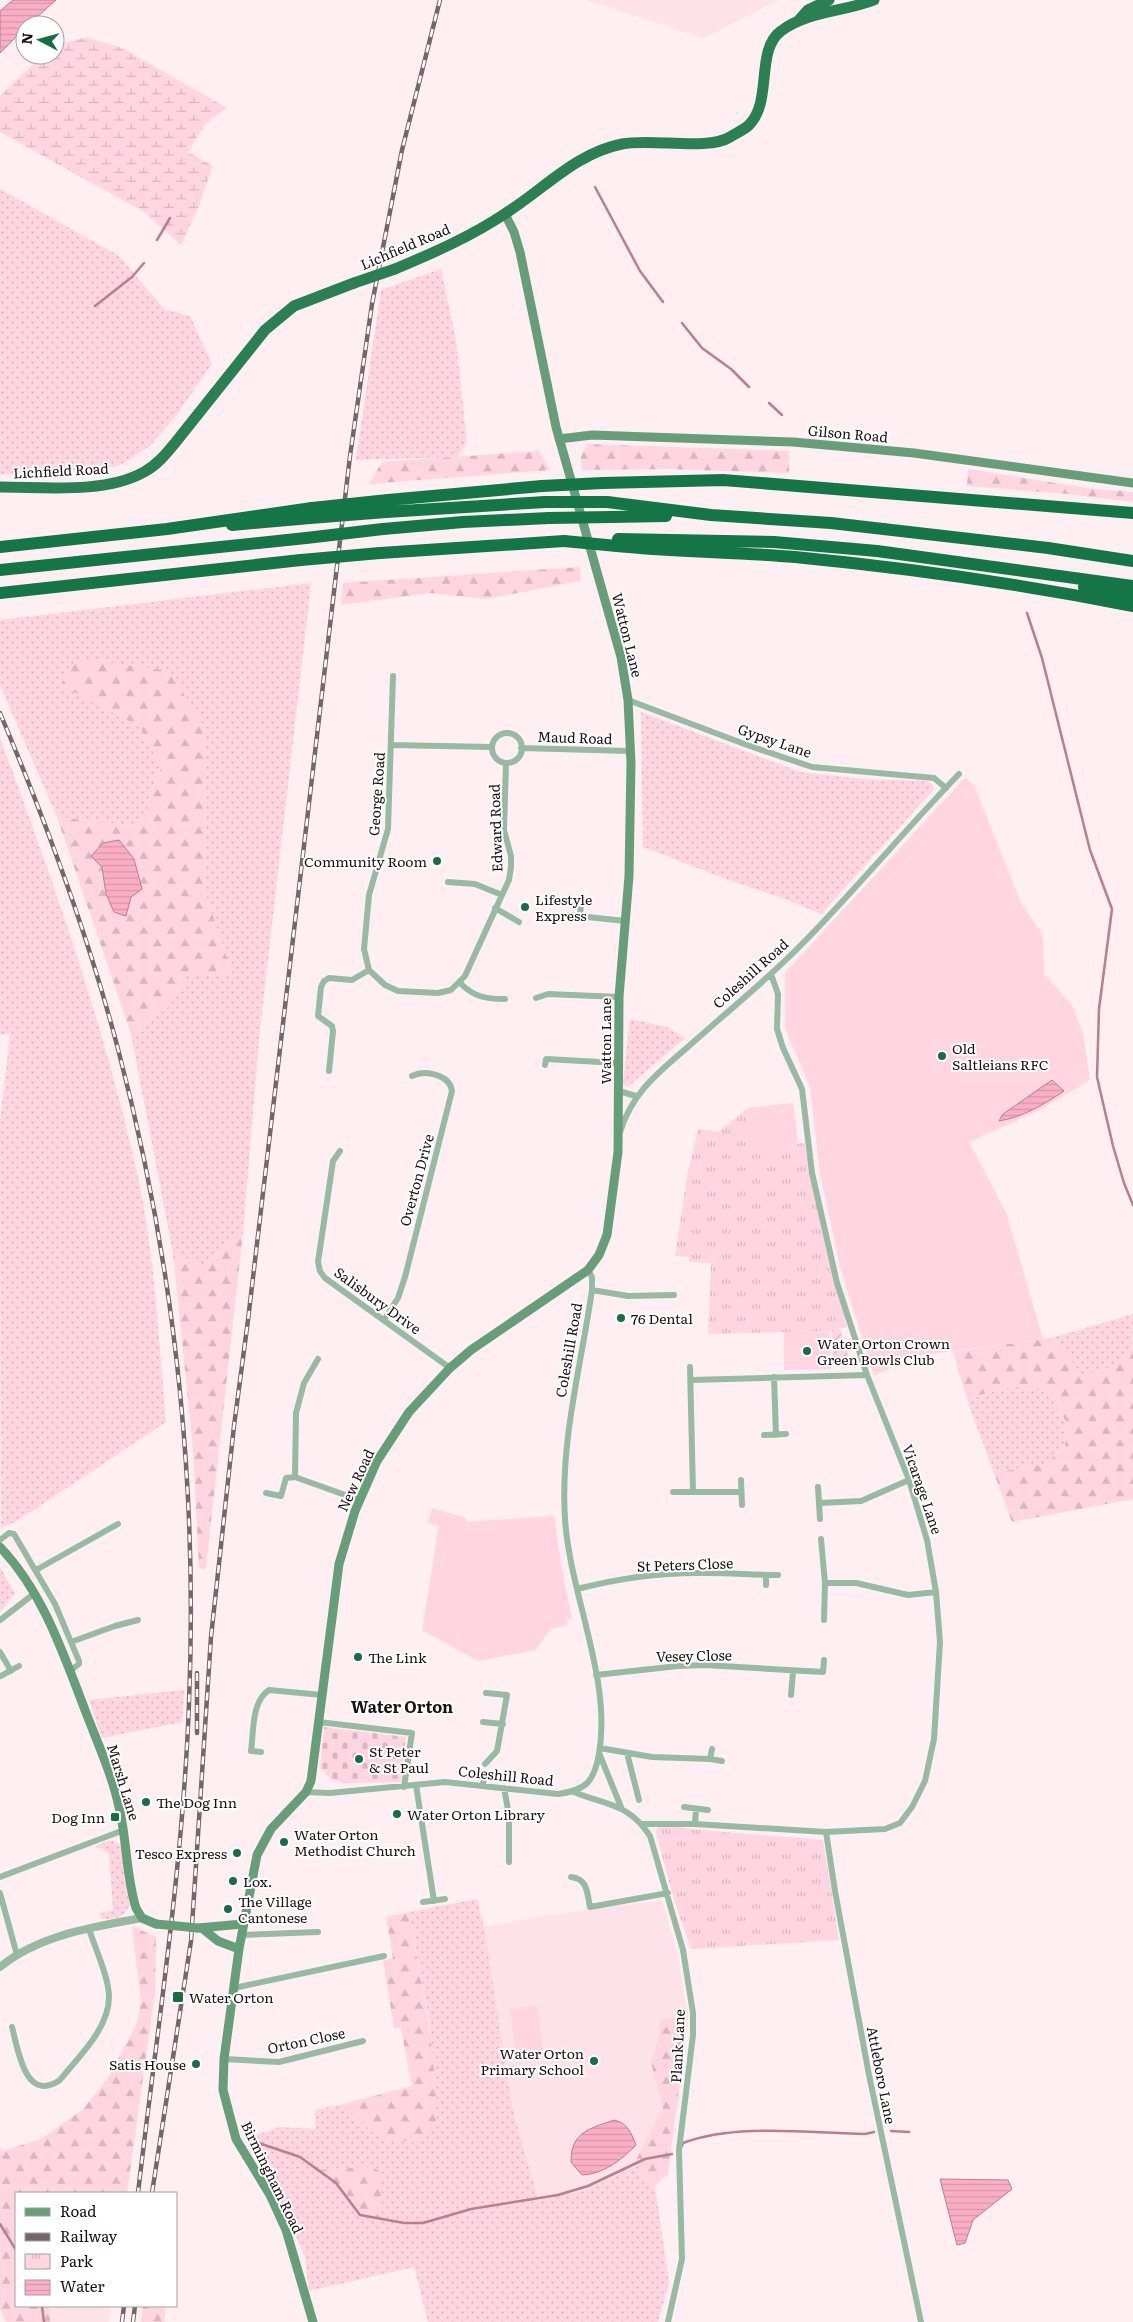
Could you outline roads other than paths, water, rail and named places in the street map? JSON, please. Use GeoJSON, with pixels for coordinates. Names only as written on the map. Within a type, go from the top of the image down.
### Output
{"type":"FeatureCollection","features":[{"type":"Feature","properties":{"kind":"highway","name":"Lichfield Road"},"geometry":{"type":"LineString","coordinates":[[0,487],[105,484],[131,478],[160,460],[176,444],[264,330],[294,306],[395,269],[470,234],[505,214],[577,160],[621,144],[658,141],[694,143],[723,141],[749,125],[759,107],[768,48],[780,32],[799,20],[818,3],[829,0]]}},
{"type":"Feature","properties":{"kind":"highway","name":"Lichfield Road"},"geometry":{"type":"LineString","coordinates":[[799,20],[874,0]]}},
{"type":"Feature","properties":{"kind":"highway"},"geometry":{"type":"LineString","coordinates":[[0,546],[167,529],[248,524],[311,513],[387,506],[542,486],[602,483],[723,480],[1133,513]]}},
{"type":"Feature","properties":{"kind":"highway"},"geometry":{"type":"LineString","coordinates":[[387,506],[607,502],[711,515],[831,523],[1048,548],[1133,561]]}},
{"type":"Feature","properties":{"kind":"highway"},"geometry":{"type":"LineString","coordinates":[[0,570],[463,522],[549,518],[711,515]]}},
{"type":"Feature","properties":{"kind":"highway"},"geometry":{"type":"LineString","coordinates":[[0,593],[301,560],[559,541],[616,543],[774,542],[877,551],[1133,586]]}},
{"type":"Feature","properties":{"kind":"highway"},"geometry":{"type":"LineString","coordinates":[[616,543],[793,557],[890,568],[993,582],[1133,606]]}},
{"type":"Feature","properties":{"kind":"highway"},"geometry":{"type":"LineString","coordinates":[[1017,571],[1133,598]]}},
{"type":"Feature","properties":{"kind":"main road","name":"Watton Lane"},"geometry":{"type":"LineString","coordinates":[[505,214],[514,232],[520,252],[560,439],[622,657],[628,700],[631,763],[629,876],[619,997],[619,1136]]}},
{"type":"Feature","properties":{"kind":"main road","name":"Gilson Road"},"geometry":{"type":"LineString","coordinates":[[560,439],[592,435],[793,442],[914,452],[1133,483]]}},
{"type":"Feature","properties":{"kind":"main road","name":"Coleshill Road"},"geometry":{"type":"LineString","coordinates":[[588,1270],[600,1255],[607,1235],[616,1175],[619,1136]]}},
{"type":"Feature","properties":{"kind":"main road","name":"New Road"},"geometry":{"type":"LineString","coordinates":[[306,1792],[313,1774],[339,1564],[349,1527],[377,1461],[394,1434],[424,1395],[450,1368],[471,1350],[588,1270]]}},
{"type":"Feature","properties":{"kind":"main road","name":"Marsh Lane"},"geometry":{"type":"LineString","coordinates":[[0,1547],[18,1566],[35,1593],[70,1671],[111,1778],[124,1830],[134,1902],[142,1918]]}},
{"type":"Feature","properties":{"kind":"main road","name":"Birmingham Road"},"geometry":{"type":"LineString","coordinates":[[306,1792],[277,1820],[261,1844],[254,1866],[239,1949],[224,2059],[223,2090],[236,2139],[270,2195],[286,2230],[313,2322]]}},
{"type":"Feature","properties":{"kind":"main road"},"geometry":{"type":"LineString","coordinates":[[142,1918],[156,1924],[201,1929],[243,1924]]}},
{"type":"Feature","properties":{"kind":"main road"},"geometry":{"type":"LineString","coordinates":[[201,1929],[218,1941],[239,1949]]}},
{"type":"Feature","properties":{"kind":"street","name":"George Road"},"geometry":{"type":"LineString","coordinates":[[369,970],[365,957],[365,938],[369,895],[388,829],[393,676]]}},
{"type":"Feature","properties":{"kind":"street","name":"Gypsy Lane"},"geometry":{"type":"LineString","coordinates":[[628,700],[812,767],[934,778],[946,788]]}},
{"type":"Feature","properties":{"kind":"street"},"geometry":{"type":"LineString","coordinates":[[510,733],[520,742],[522,748],[517,759],[506,763],[493,755],[491,747],[498,736],[510,733]]}},
{"type":"Feature","properties":{"kind":"street"},"geometry":{"type":"LineString","coordinates":[[391,745],[491,747]]}},
{"type":"Feature","properties":{"kind":"street","name":"Maud Road"},"geometry":{"type":"LineString","coordinates":[[522,748],[629,752]]}},
{"type":"Feature","properties":{"kind":"street","name":"Edward Road"},"geometry":{"type":"LineString","coordinates":[[448,882],[475,884],[502,895],[511,867],[511,856],[504,830],[506,763]]}},
{"type":"Feature","properties":{"kind":"street","name":"Coleshill Road"},"geometry":{"type":"LineString","coordinates":[[619,1136],[626,1114],[636,1096],[668,1063],[771,974],[802,944],[959,774]]}},
{"type":"Feature","properties":{"kind":"street"},"geometry":{"type":"LineString","coordinates":[[329,1071],[333,1031],[332,1026],[318,1016],[321,987],[324,981],[329,978],[352,980],[369,970],[384,985],[405,992],[438,994],[451,990],[460,983],[474,959],[502,895]]}},
{"type":"Feature","properties":{"kind":"street"},"geometry":{"type":"LineString","coordinates":[[580,916],[581,903]]}},
{"type":"Feature","properties":{"kind":"street"},"geometry":{"type":"LineString","coordinates":[[495,908],[519,922]]}},
{"type":"Feature","properties":{"kind":"street"},"geometry":{"type":"LineString","coordinates":[[568,916],[625,921]]}},
{"type":"Feature","properties":{"kind":"street","name":"Vicarage Lane"},"geometry":{"type":"LineString","coordinates":[[642,1824],[696,1824],[826,1832],[885,1829],[900,1823],[912,1807],[925,1781],[934,1739],[940,1642],[936,1592],[927,1540],[909,1480],[867,1375],[837,1282],[812,1173],[802,1089],[783,1048],[777,1029],[778,994],[771,974]]}},
{"type":"Feature","properties":{"kind":"street"},"geometry":{"type":"LineString","coordinates":[[460,983],[470,993],[478,996],[505,999]]}},
{"type":"Feature","properties":{"kind":"street"},"geometry":{"type":"LineString","coordinates":[[536,998],[548,994],[619,997]]}},
{"type":"Feature","properties":{"kind":"street"},"geometry":{"type":"LineString","coordinates":[[545,1065],[546,1059],[618,1063]]}},
{"type":"Feature","properties":{"kind":"street","name":"Overton Drive"},"geometry":{"type":"LineString","coordinates":[[384,1320],[398,1298],[405,1276],[452,1091],[450,1083],[442,1076],[423,1073],[412,1076]]}},
{"type":"Feature","properties":{"kind":"street"},"geometry":{"type":"LineString","coordinates":[[618,1091],[636,1096]]}},
{"type":"Feature","properties":{"kind":"street","name":"Salisbury Drive"},"geometry":{"type":"LineString","coordinates":[[340,1151],[333,1161],[319,1255],[320,1271],[325,1278],[450,1368]]}},
{"type":"Feature","properties":{"kind":"street","name":"Coleshill Road"},"geometry":{"type":"LineString","coordinates":[[306,1792],[330,1793],[445,1782],[558,1794],[574,1792],[584,1787],[590,1780],[599,1751],[602,1722],[596,1675],[568,1550],[564,1482],[566,1436],[592,1290],[592,1277],[588,1270]]}},
{"type":"Feature","properties":{"kind":"street"},"geometry":{"type":"LineString","coordinates":[[592,1290],[628,1296],[674,1295]]}},
{"type":"Feature","properties":{"kind":"street"},"geometry":{"type":"LineString","coordinates":[[295,1477],[296,1413],[304,1383],[318,1359]]}},
{"type":"Feature","properties":{"kind":"street"},"geometry":{"type":"LineString","coordinates":[[690,1367],[692,1492]]}},
{"type":"Feature","properties":{"kind":"street"},"geometry":{"type":"LineString","coordinates":[[691,1380],[867,1375]]}},
{"type":"Feature","properties":{"kind":"street"},"geometry":{"type":"LineString","coordinates":[[774,1377],[776,1434]]}},
{"type":"Feature","properties":{"kind":"street"},"geometry":{"type":"LineString","coordinates":[[764,1435],[786,1434]]}},
{"type":"Feature","properties":{"kind":"street"},"geometry":{"type":"LineString","coordinates":[[266,1493],[281,1496],[286,1478],[295,1477],[359,1500]]}},
{"type":"Feature","properties":{"kind":"street"},"geometry":{"type":"LineString","coordinates":[[741,1480],[742,1505]]}},
{"type":"Feature","properties":{"kind":"street"},"geometry":{"type":"LineString","coordinates":[[820,1503],[861,1500],[877,1495],[909,1480]]}},
{"type":"Feature","properties":{"kind":"street"},"geometry":{"type":"LineString","coordinates":[[818,1487],[820,1519]]}},
{"type":"Feature","properties":{"kind":"street"},"geometry":{"type":"LineString","coordinates":[[673,1492],[741,1492]]}},
{"type":"Feature","properties":{"kind":"street"},"geometry":{"type":"LineString","coordinates":[[36,1570],[118,1524]]}},
{"type":"Feature","properties":{"kind":"street"},"geometry":{"type":"LineString","coordinates":[[0,1540],[9,1533],[14,1534],[36,1570],[80,1661],[70,1671]]}},
{"type":"Feature","properties":{"kind":"street"},"geometry":{"type":"LineString","coordinates":[[821,1539],[825,1583],[824,1620]]}},
{"type":"Feature","properties":{"kind":"street","name":"St Peters Close"},"geometry":{"type":"LineString","coordinates":[[576,1589],[633,1578],[667,1574],[778,1575]]}},
{"type":"Feature","properties":{"kind":"street"},"geometry":{"type":"LineString","coordinates":[[766,1575],[766,1585]]}},
{"type":"Feature","properties":{"kind":"street"},"geometry":{"type":"LineString","coordinates":[[825,1583],[856,1583],[908,1595],[936,1592]]}},
{"type":"Feature","properties":{"kind":"street"},"geometry":{"type":"LineString","coordinates":[[0,1620],[35,1593]]}},
{"type":"Feature","properties":{"kind":"street"},"geometry":{"type":"LineString","coordinates":[[71,1642],[138,1620]]}},
{"type":"Feature","properties":{"kind":"street"},"geometry":{"type":"LineString","coordinates":[[0,1652],[11,1671]]}},
{"type":"Feature","properties":{"kind":"street","name":"Vesey Close"},"geometry":{"type":"LineString","coordinates":[[596,1675],[678,1666],[706,1665],[793,1672],[823,1672],[824,1660]]}},
{"type":"Feature","properties":{"kind":"street"},"geometry":{"type":"LineString","coordinates":[[0,1676],[18,1666]]}},
{"type":"Feature","properties":{"kind":"street"},"geometry":{"type":"LineString","coordinates":[[791,1695],[793,1672]]}},
{"type":"Feature","properties":{"kind":"street"},"geometry":{"type":"LineString","coordinates":[[260,1752],[251,1751],[257,1702],[262,1694],[269,1690],[275,1690],[322,1694]]}},
{"type":"Feature","properties":{"kind":"street"},"geometry":{"type":"LineString","coordinates":[[485,1764],[497,1751],[507,1696],[486,1693]]}},
{"type":"Feature","properties":{"kind":"street"},"geometry":{"type":"LineString","coordinates":[[319,1722],[412,1733],[404,1787]]}},
{"type":"Feature","properties":{"kind":"street"},"geometry":{"type":"LineString","coordinates":[[483,1722],[503,1724]]}},
{"type":"Feature","properties":{"kind":"street"},"geometry":{"type":"LineString","coordinates":[[710,1758],[712,1749]]}},
{"type":"Feature","properties":{"kind":"street"},"geometry":{"type":"LineString","coordinates":[[621,1807],[599,1751],[652,1756],[710,1758],[722,1761]]}},
{"type":"Feature","properties":{"kind":"street"},"geometry":{"type":"LineString","coordinates":[[627,1753],[639,1800]]}},
{"type":"Feature","properties":{"kind":"street"},"geometry":{"type":"LineString","coordinates":[[483,1785],[484,1776]]}},
{"type":"Feature","properties":{"kind":"street"},"geometry":{"type":"LineString","coordinates":[[416,1785],[434,1901]]}},
{"type":"Feature","properties":{"kind":"street"},"geometry":{"type":"LineString","coordinates":[[504,1788],[509,1815],[509,1862]]}},
{"type":"Feature","properties":{"kind":"street","name":"Plank Lane"},"geometry":{"type":"LineString","coordinates":[[574,1792],[621,1807],[634,1815],[642,1824],[650,1836],[683,1950],[693,2013],[688,2080],[679,2150],[682,2259],[668,2322]]}},
{"type":"Feature","properties":{"kind":"street"},"geometry":{"type":"LineString","coordinates":[[684,1807],[708,1810]]}},
{"type":"Feature","properties":{"kind":"street"},"geometry":{"type":"LineString","coordinates":[[696,1809],[696,1824]]}},
{"type":"Feature","properties":{"kind":"street"},"geometry":{"type":"LineString","coordinates":[[0,1877],[124,1830]]}},
{"type":"Feature","properties":{"kind":"street","name":"Attleboro Lane"},"geometry":{"type":"LineString","coordinates":[[826,1832],[867,2066],[890,2184],[921,2322]]}},
{"type":"Feature","properties":{"kind":"street"},"geometry":{"type":"LineString","coordinates":[[571,1876],[579,1878],[585,1884],[590,1907],[668,1893]]}},
{"type":"Feature","properties":{"kind":"street"},"geometry":{"type":"LineString","coordinates":[[0,1893],[18,1954]]}},
{"type":"Feature","properties":{"kind":"street"},"geometry":{"type":"LineString","coordinates":[[423,1902],[445,1899]]}},
{"type":"Feature","properties":{"kind":"street"},"geometry":{"type":"LineString","coordinates":[[0,1967],[18,1954],[46,1941],[89,1929],[142,1918]]}},
{"type":"Feature","properties":{"kind":"street"},"geometry":{"type":"LineString","coordinates":[[12,2027],[27,2077],[40,2085],[52,2085],[60,2080],[100,2028],[108,2008],[108,1988],[89,1929]]}},
{"type":"Feature","properties":{"kind":"street"},"geometry":{"type":"LineString","coordinates":[[241,1935],[318,1932]]}},
{"type":"Feature","properties":{"kind":"street"},"geometry":{"type":"LineString","coordinates":[[234,1988],[384,1956]]}},
{"type":"Feature","properties":{"kind":"street","name":"Orton Close"},"geometry":{"type":"LineString","coordinates":[[224,2059],[279,2062],[363,2041]]}},
{"type":"Feature","properties":{"kind":"water"},"geometry":{"type":"Polygon","coordinates":[[[13,0],[56,0],[39,15],[15,15],[15,38],[0,53],[0,11],[13,0]]]}},
{"type":"Feature","properties":{"kind":"water"},"geometry":{"type":"Polygon","coordinates":[[[119,840],[134,859],[142,889],[131,897],[126,916],[114,912],[106,894],[102,867],[91,856],[103,843],[119,840]]]}},
{"type":"Feature","properties":{"kind":"water"},"geometry":{"type":"Polygon","coordinates":[[[1052,1080],[1064,1091],[1033,1110],[999,1121],[1003,1114],[1052,1080]]]}},
{"type":"Feature","properties":{"kind":"water"},"geometry":{"type":"Polygon","coordinates":[[[614,2120],[622,2123],[628,2129],[636,2145],[605,2169],[582,2175],[571,2162],[574,2144],[589,2129],[614,2120]]]}},
{"type":"Feature","properties":{"kind":"water"},"geometry":{"type":"Polygon","coordinates":[[[940,2179],[1008,2180],[1012,2189],[973,2220],[965,2243],[957,2245],[940,2179]]]}},
{"type":"Feature","properties":{"kind":"waterway"},"geometry":{"type":"LineString","coordinates":[[595,187],[640,271],[663,302]]}},
{"type":"Feature","properties":{"kind":"waterway"},"geometry":{"type":"LineString","coordinates":[[157,240],[170,218]]}},
{"type":"Feature","properties":{"kind":"waterway"},"geometry":{"type":"LineString","coordinates":[[95,306],[132,277],[144,263]]}},
{"type":"Feature","properties":{"kind":"waterway"},"geometry":{"type":"LineString","coordinates":[[682,323],[702,348],[731,369],[749,387]]}},
{"type":"Feature","properties":{"kind":"waterway"},"geometry":{"type":"LineString","coordinates":[[769,403],[782,415]]}},
{"type":"Feature","properties":{"kind":"waterway"},"geometry":{"type":"LineString","coordinates":[[1027,613],[1042,658],[1090,850],[1112,909],[1099,1009],[1097,1077],[1113,1146],[1133,1205]]}},
{"type":"Feature","properties":{"kind":"waterway"},"geometry":{"type":"LineString","coordinates":[[682,2146],[683,2143],[703,2137],[749,2131],[865,2134],[874,2132]]}},
{"type":"Feature","properties":{"kind":"waterway"},"geometry":{"type":"LineString","coordinates":[[891,2131],[909,2132]]}},
{"type":"Feature","properties":{"kind":"waterway"},"geometry":{"type":"LineString","coordinates":[[250,2140],[300,2157],[336,2183],[360,2215],[404,2223],[423,2223],[471,2209],[558,2195],[588,2186],[645,2159],[672,2154]]}},
{"type":"Feature","properties":{"kind":"waterway"},"geometry":{"type":"LineString","coordinates":[[0,2224],[15,2248]]}},
{"type":"Feature","properties":{"kind":"waterway"},"geometry":{"type":"LineString","coordinates":[[42,2307],[44,2322]]}},
{"type":"Feature","properties":{"kind":"railway"},"geometry":{"type":"LineString","coordinates":[[152,2192],[191,1941],[211,1637],[234,1426],[350,456],[372,304],[402,150],[440,0]]}},
{"type":"Feature","properties":{"kind":"railway"},"geometry":{"type":"LineString","coordinates":[[0,713],[34,795],[80,921],[118,1049],[154,1210],[178,1373],[190,1538],[189,1703],[186,1764],[175,1887],[138,2192]]}},
{"type":"Feature","properties":{"kind":"railway"},"geometry":{"type":"LineString","coordinates":[[197,1673],[197,1733]]}},
{"type":"Feature","properties":{"kind":"railway"},"geometry":{"type":"LineString","coordinates":[[122,2322],[124,2307]]}},
{"type":"Feature","properties":{"kind":"railway"},"geometry":{"type":"LineString","coordinates":[[133,2322],[135,2307]]}},
{"type":"Feature","properties":{"kind":"place","name":"Community Room"},"geometry":{"type":"Point","coordinates":[437,861]}},
{"type":"Feature","properties":{"kind":"place","name":"Lifestyle Express"},"geometry":{"type":"Point","coordinates":[525,907]}},
{"type":"Feature","properties":{"kind":"place","name":"Old Saltleians RFC"},"geometry":{"type":"Point","coordinates":[942,1056]}},
{"type":"Feature","properties":{"kind":"place","name":"76 Dental"},"geometry":{"type":"Point","coordinates":[621,1318]}},
{"type":"Feature","properties":{"kind":"place","name":"Water Orton Crown Green Bowls Club"},"geometry":{"type":"Point","coordinates":[807,1351]}},
{"type":"Feature","properties":{"kind":"place","name":"The Link"},"geometry":{"type":"Point","coordinates":[358,1657]}},
{"type":"Feature","properties":{"kind":"place","name":"St Peter & St Paul"},"geometry":{"type":"Point","coordinates":[359,1759]}},
{"type":"Feature","properties":{"kind":"place","name":"The Dog Inn"},"geometry":{"type":"Point","coordinates":[146,1802]}},
{"type":"Feature","properties":{"kind":"place","name":"Water Orton Library"},"geometry":{"type":"Point","coordinates":[397,1814]}},
{"type":"Feature","properties":{"kind":"place","name":"Dog Inn"},"geometry":{"type":"Point","coordinates":[115,1817]}},
{"type":"Feature","properties":{"kind":"place","name":"Water Orton Methodist Church"},"geometry":{"type":"Point","coordinates":[284,1842]}},
{"type":"Feature","properties":{"kind":"place","name":"Tesco Express"},"geometry":{"type":"Point","coordinates":[237,1853]}},
{"type":"Feature","properties":{"kind":"place","name":"Lox."},"geometry":{"type":"Point","coordinates":[233,1881]}},
{"type":"Feature","properties":{"kind":"place","name":"The Village Cantonese"},"geometry":{"type":"Point","coordinates":[228,1909]}},
{"type":"Feature","properties":{"kind":"place","name":"Water Orton"},"geometry":{"type":"Point","coordinates":[178,1997]}},
{"type":"Feature","properties":{"kind":"place","name":"Water Orton Primary School"},"geometry":{"type":"Point","coordinates":[594,2061]}},
{"type":"Feature","properties":{"kind":"place","name":"Satis House"},"geometry":{"type":"Point","coordinates":[196,2064]}},
{"type":"Feature","properties":{"kind":"district","name":"Water Orton"},"geometry":{"type":"Point","coordinates":[402,1706]}}]}
